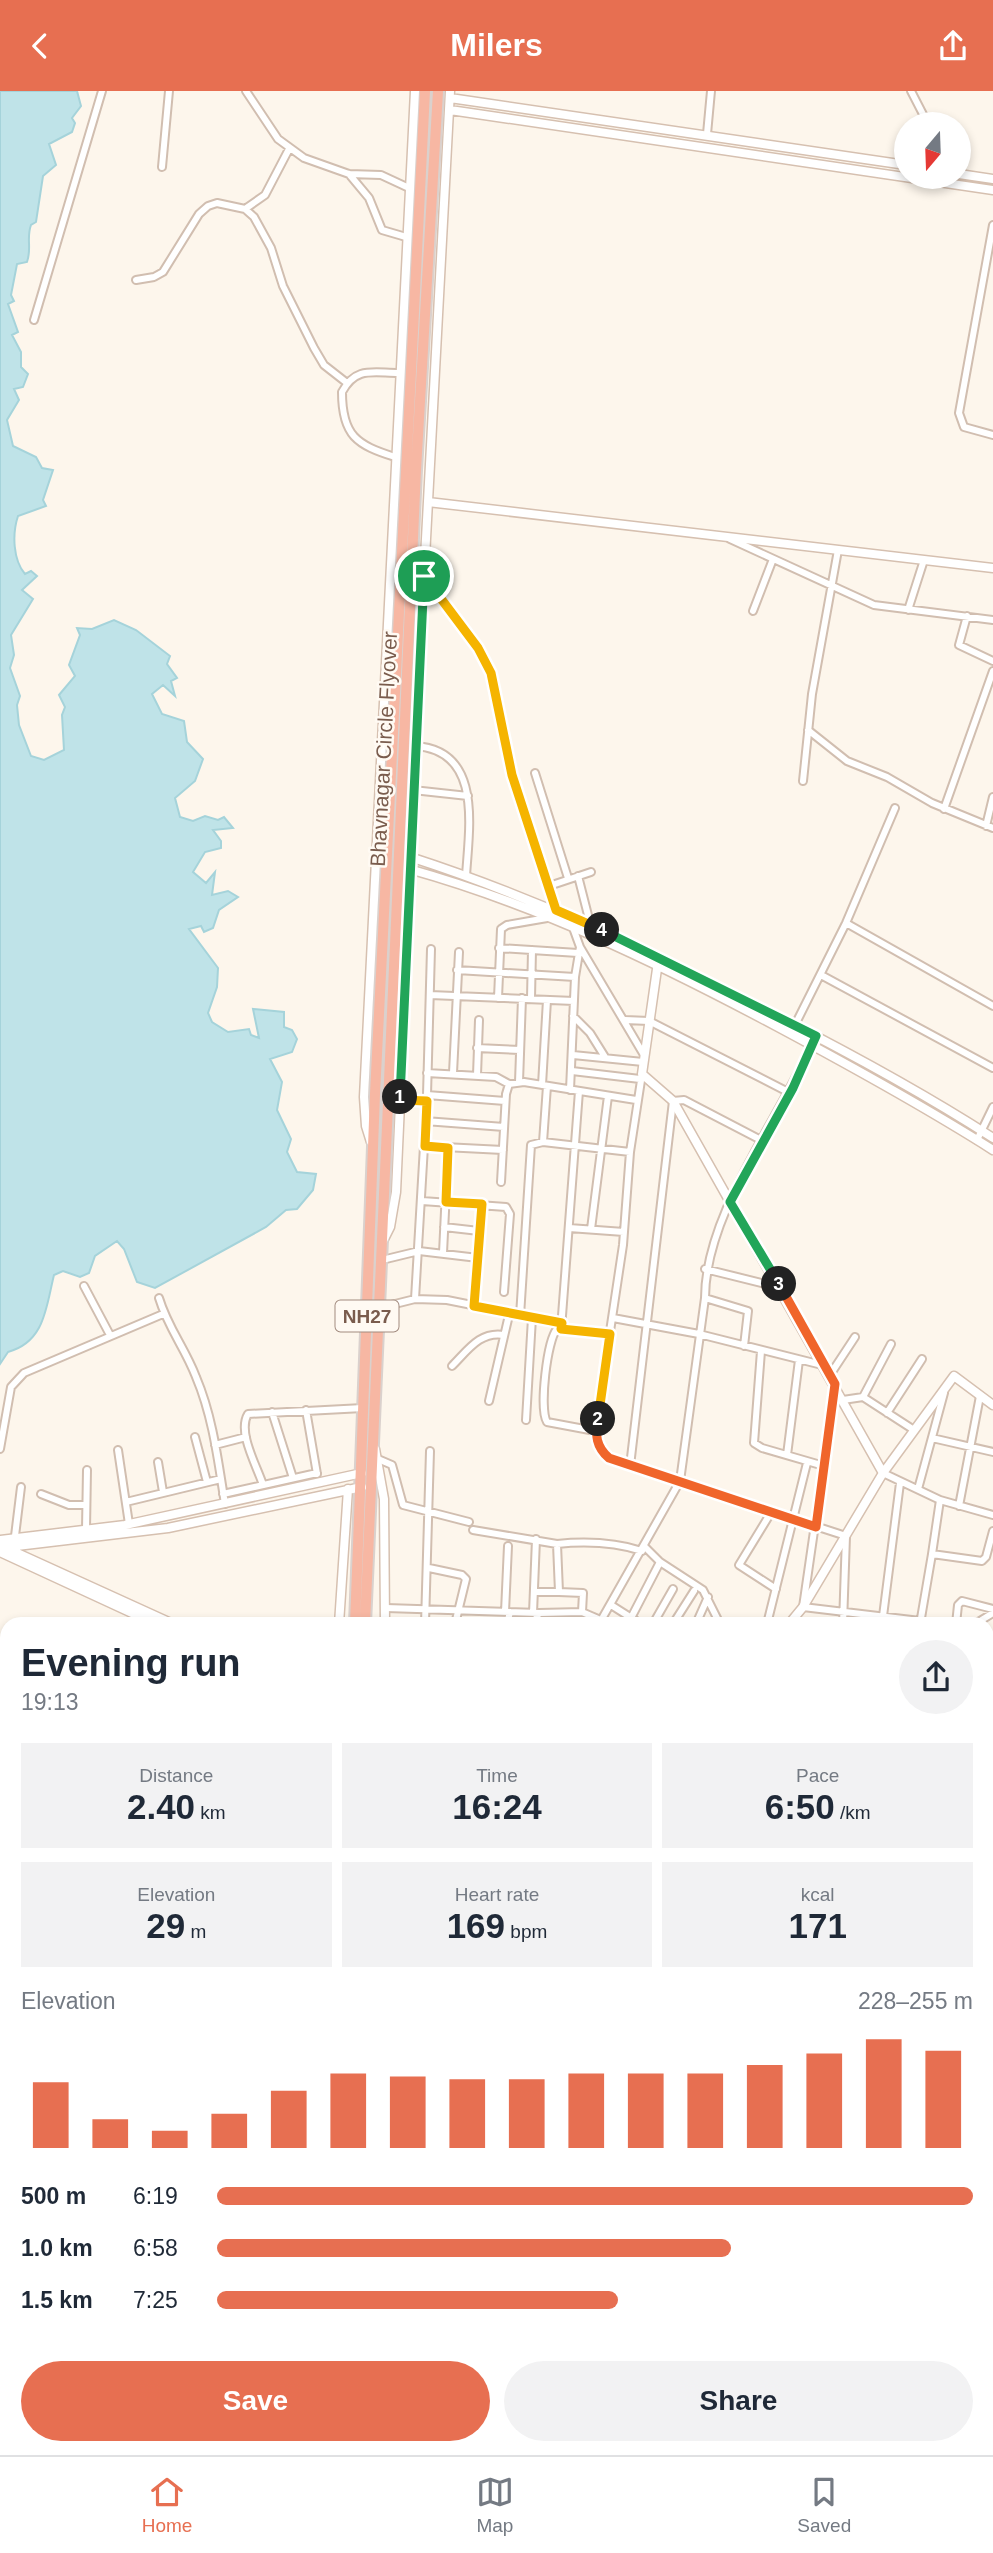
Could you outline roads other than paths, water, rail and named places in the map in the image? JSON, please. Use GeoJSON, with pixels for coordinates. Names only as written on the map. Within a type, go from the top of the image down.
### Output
{"type":"FeatureCollection","features":[{"type":"Feature","properties":{"kind":"highway","name":"Bhavnagar Circle Flyover"},"geometry":{"type":"LineString","coordinates":[[372,1145],[425,91]]}},
{"type":"Feature","properties":{"kind":"highway","name":"Bhavnagar Circle Flyover"},"geometry":{"type":"LineString","coordinates":[[383,1241],[416,483],[438,91]]}},
{"type":"Feature","properties":{"kind":"highway","name":"NH27"},"geometry":{"type":"LineString","coordinates":[[365,1617],[367,1488],[362,1473],[372,1145]]}},
{"type":"Feature","properties":{"kind":"highway","name":"NH27"},"geometry":{"type":"LineString","coordinates":[[355,1617],[361,1508],[374,1446],[383,1241]]}},
{"type":"Feature","properties":{"kind":"street"},"geometry":{"type":"LineString","coordinates":[[34,320],[102,91]]}},
{"type":"Feature","properties":{"kind":"street"},"geometry":{"type":"LineString","coordinates":[[162,167],[169,91]]}},
{"type":"Feature","properties":{"kind":"street"},"geometry":{"type":"LineString","coordinates":[[246,91],[278,139],[304,158],[349,174],[381,175],[409,188]]}},
{"type":"Feature","properties":{"kind":"street"},"geometry":{"type":"LineString","coordinates":[[372,1145],[366,1126],[364,1097],[415,91]]}},
{"type":"Feature","properties":{"kind":"street"},"geometry":{"type":"LineString","coordinates":[[707,134],[711,91]]}},
{"type":"Feature","properties":{"kind":"street"},"geometry":{"type":"LineString","coordinates":[[911,91],[922,112]]}},
{"type":"Feature","properties":{"kind":"street"},"geometry":{"type":"LineString","coordinates":[[383,1241],[390,1227],[395,1203],[415,746],[450,94],[894,163]]}},
{"type":"Feature","properties":{"kind":"street"},"geometry":{"type":"LineString","coordinates":[[450,110],[993,190]]}},
{"type":"Feature","properties":{"kind":"street"},"geometry":{"type":"LineString","coordinates":[[245,209],[265,195],[289,149]]}},
{"type":"Feature","properties":{"kind":"street"},"geometry":{"type":"LineString","coordinates":[[349,174],[369,198],[382,230],[406,237]]}},
{"type":"Feature","properties":{"kind":"street"},"geometry":{"type":"LineString","coordinates":[[971,176],[993,179]]}},
{"type":"Feature","properties":{"kind":"street"},"geometry":{"type":"LineString","coordinates":[[136,279],[153,277],[163,272],[199,214],[208,206],[217,203],[245,209],[254,217],[271,248],[283,286],[314,348],[324,365],[347,383]]}},
{"type":"Feature","properties":{"kind":"street"},"geometry":{"type":"LineString","coordinates":[[993,225],[959,413],[964,427],[993,435]]}},
{"type":"Feature","properties":{"kind":"street"},"geometry":{"type":"LineString","coordinates":[[395,457],[364,447],[352,436],[342,401],[352,376],[362,373],[399,373]]}},
{"type":"Feature","properties":{"kind":"street"},"geometry":{"type":"LineString","coordinates":[[428,502],[993,568]]}},
{"type":"Feature","properties":{"kind":"street"},"geometry":{"type":"LineString","coordinates":[[729,538],[874,605],[992,618]]}},
{"type":"Feature","properties":{"kind":"street"},"geometry":{"type":"LineString","coordinates":[[803,781],[808,730],[830,585],[838,550]]}},
{"type":"Feature","properties":{"kind":"street"},"geometry":{"type":"LineString","coordinates":[[753,611],[773,559]]}},
{"type":"Feature","properties":{"kind":"street"},"geometry":{"type":"LineString","coordinates":[[908,610],[924,560]]}},
{"type":"Feature","properties":{"kind":"street"},"geometry":{"type":"LineString","coordinates":[[424,576],[478,648],[491,673],[512,775],[548,886],[554,914]]}},
{"type":"Feature","properties":{"kind":"street"},"geometry":{"type":"LineString","coordinates":[[967,616],[959,645],[993,661]]}},
{"type":"Feature","properties":{"kind":"street"},"geometry":{"type":"LineString","coordinates":[[944,809],[993,671]]}},
{"type":"Feature","properties":{"kind":"street"},"geometry":{"type":"LineString","coordinates":[[808,730],[847,761],[887,777],[944,809],[990,827],[993,797]]}},
{"type":"Feature","properties":{"kind":"street"},"geometry":{"type":"LineString","coordinates":[[415,746],[431,747],[446,754],[456,763],[468,796],[466,876]]}},
{"type":"Feature","properties":{"kind":"street"},"geometry":{"type":"LineString","coordinates":[[535,773],[568,878]]}},
{"type":"Feature","properties":{"kind":"street"},"geometry":{"type":"LineString","coordinates":[[414,790],[468,796]]}},
{"type":"Feature","properties":{"kind":"street"},"geometry":{"type":"LineString","coordinates":[[793,1030],[846,923],[895,808]]}},
{"type":"Feature","properties":{"kind":"street"},"geometry":{"type":"LineString","coordinates":[[410,857],[466,876],[658,961]]}},
{"type":"Feature","properties":{"kind":"street"},"geometry":{"type":"LineString","coordinates":[[409,869],[590,923],[793,1030],[812,1045],[874,1078],[993,1150]]}},
{"type":"Feature","properties":{"kind":"street"},"geometry":{"type":"LineString","coordinates":[[548,886],[590,872]]}},
{"type":"Feature","properties":{"kind":"street"},"geometry":{"type":"LineString","coordinates":[[578,876],[590,923]]}},
{"type":"Feature","properties":{"kind":"street"},"geometry":{"type":"LineString","coordinates":[[498,998],[499,934],[504,926],[554,914]]}},
{"type":"Feature","properties":{"kind":"street"},"geometry":{"type":"LineString","coordinates":[[846,923],[993,1006]]}},
{"type":"Feature","properties":{"kind":"street"},"geometry":{"type":"LineString","coordinates":[[572,925],[579,950],[625,1020],[644,1058]]}},
{"type":"Feature","properties":{"kind":"street"},"geometry":{"type":"LineString","coordinates":[[499,948],[579,950]]}},
{"type":"Feature","properties":{"kind":"street"},"geometry":{"type":"LineString","coordinates":[[415,1299],[425,1146],[431,949]]}},
{"type":"Feature","properties":{"kind":"street"},"geometry":{"type":"LineString","coordinates":[[531,998],[532,950]]}},
{"type":"Feature","properties":{"kind":"street"},"geometry":{"type":"LineString","coordinates":[[570,1090],[575,977],[579,950]]}},
{"type":"Feature","properties":{"kind":"street"},"geometry":{"type":"LineString","coordinates":[[453,1073],[459,952]]}},
{"type":"Feature","properties":{"kind":"street"},"geometry":{"type":"LineString","coordinates":[[658,961],[636,1100],[624,1232],[595,1431],[601,1451],[629,1466],[846,1536]]}},
{"type":"Feature","properties":{"kind":"street"},"geometry":{"type":"LineString","coordinates":[[457,970],[575,977]]}},
{"type":"Feature","properties":{"kind":"street"},"geometry":{"type":"LineString","coordinates":[[821,975],[993,1068]]}},
{"type":"Feature","properties":{"kind":"street"},"geometry":{"type":"LineString","coordinates":[[430,995],[574,1001]]}},
{"type":"Feature","properties":{"kind":"street"},"geometry":{"type":"LineString","coordinates":[[519,1082],[522,998]]}},
{"type":"Feature","properties":{"kind":"street"},"geometry":{"type":"LineString","coordinates":[[543,1142],[547,1000]]}},
{"type":"Feature","properties":{"kind":"street"},"geometry":{"type":"LineString","coordinates":[[573,1016],[590,1033],[605,1057]]}},
{"type":"Feature","properties":{"kind":"street"},"geometry":{"type":"LineString","coordinates":[[477,1075],[478,1020]]}},
{"type":"Feature","properties":{"kind":"street"},"geometry":{"type":"LineString","coordinates":[[625,1020],[649,1021],[790,1093]]}},
{"type":"Feature","properties":{"kind":"street"},"geometry":{"type":"LineString","coordinates":[[793,1030],[816,1036],[993,1138]]}},
{"type":"Feature","properties":{"kind":"street"},"geometry":{"type":"LineString","coordinates":[[604,1617],[680,1481],[705,1298],[705,1269],[730,1202],[790,1093],[816,1036]]}},
{"type":"Feature","properties":{"kind":"street"},"geometry":{"type":"LineString","coordinates":[[477,1048],[520,1050]]}},
{"type":"Feature","properties":{"kind":"street"},"geometry":{"type":"LineString","coordinates":[[573,1055],[644,1058]]}},
{"type":"Feature","properties":{"kind":"street"},"geometry":{"type":"LineString","coordinates":[[572,1071],[641,1076],[673,1101],[782,1288],[883,1473],[900,1483],[959,1506],[992,1515],[993,1506]]}},
{"type":"Feature","properties":{"kind":"street"},"geometry":{"type":"LineString","coordinates":[[427,1073],[502,1078],[509,1084]]}},
{"type":"Feature","properties":{"kind":"street"},"geometry":{"type":"LineString","coordinates":[[509,1084],[519,1082],[545,1085],[636,1100]]}},
{"type":"Feature","properties":{"kind":"street"},"geometry":{"type":"LineString","coordinates":[[501,1182],[505,1101],[509,1084]]}},
{"type":"Feature","properties":{"kind":"street"},"geometry":{"type":"LineString","coordinates":[[579,1091],[562,1326],[554,1333],[552,1340],[544,1416],[554,1424],[595,1431]]}},
{"type":"Feature","properties":{"kind":"street"},"geometry":{"type":"LineString","coordinates":[[591,1229],[608,1096]]}},
{"type":"Feature","properties":{"kind":"street"},"geometry":{"type":"LineString","coordinates":[[400,1100],[427,1098],[505,1101]]}},
{"type":"Feature","properties":{"kind":"street"},"geometry":{"type":"LineString","coordinates":[[673,1101],[684,1100],[763,1141]]}},
{"type":"Feature","properties":{"kind":"street"},"geometry":{"type":"LineString","coordinates":[[629,1466],[673,1101]]}},
{"type":"Feature","properties":{"kind":"street"},"geometry":{"type":"LineString","coordinates":[[977,1140],[993,1107]]}},
{"type":"Feature","properties":{"kind":"street"},"geometry":{"type":"LineString","coordinates":[[425,1121],[504,1127]]}},
{"type":"Feature","properties":{"kind":"street"},"geometry":{"type":"LineString","coordinates":[[520,1316],[531,1145],[543,1142],[630,1152]]}},
{"type":"Feature","properties":{"kind":"street"},"geometry":{"type":"LineString","coordinates":[[425,1146],[503,1150]]}},
{"type":"Feature","properties":{"kind":"street"},"geometry":{"type":"LineString","coordinates":[[443,1253],[448,1148]]}},
{"type":"Feature","properties":{"kind":"street"},"geometry":{"type":"LineString","coordinates":[[422,1201],[506,1207],[510,1214],[504,1292]]}},
{"type":"Feature","properties":{"kind":"street"},"geometry":{"type":"LineString","coordinates":[[474,1306],[482,1204]]}},
{"type":"Feature","properties":{"kind":"street"},"geometry":{"type":"LineString","coordinates":[[444,1227],[480,1230]]}},
{"type":"Feature","properties":{"kind":"street"},"geometry":{"type":"LineString","coordinates":[[569,1228],[624,1232]]}},
{"type":"Feature","properties":{"kind":"street"},"geometry":{"type":"LineString","coordinates":[[382,1260],[419,1251],[478,1258]]}},
{"type":"Feature","properties":{"kind":"street"},"geometry":{"type":"LineString","coordinates":[[705,1269],[782,1288]]}},
{"type":"Feature","properties":{"kind":"street"},"geometry":{"type":"LineString","coordinates":[[85,1286],[110,1335]]}},
{"type":"Feature","properties":{"kind":"street"},"geometry":{"type":"LineString","coordinates":[[159,1298],[163,1314],[196,1375],[215,1445],[225,1504]]}},
{"type":"Feature","properties":{"kind":"street"},"geometry":{"type":"LineString","coordinates":[[705,1298],[746,1308],[749,1315],[744,1346]]}},
{"type":"Feature","properties":{"kind":"street"},"geometry":{"type":"LineString","coordinates":[[379,1308],[415,1299],[447,1300],[610,1334]]}},
{"type":"Feature","properties":{"kind":"street"},"geometry":{"type":"LineString","coordinates":[[0,1449],[10,1387],[24,1373],[163,1314]]}},
{"type":"Feature","properties":{"kind":"street"},"geometry":{"type":"LineString","coordinates":[[489,1401],[509,1315]]}},
{"type":"Feature","properties":{"kind":"street"},"geometry":{"type":"LineString","coordinates":[[526,1420],[532,1318]]}},
{"type":"Feature","properties":{"kind":"street"},"geometry":{"type":"LineString","coordinates":[[613,1318],[699,1333],[824,1366]]}},
{"type":"Feature","properties":{"kind":"street"},"geometry":{"type":"LineString","coordinates":[[452,1366],[488,1333],[504,1335]]}},
{"type":"Feature","properties":{"kind":"street"},"geometry":{"type":"LineString","coordinates":[[830,1375],[855,1337]]}},
{"type":"Feature","properties":{"kind":"street"},"geometry":{"type":"LineString","coordinates":[[863,1397],[891,1344]]}},
{"type":"Feature","properties":{"kind":"street"},"geometry":{"type":"LineString","coordinates":[[761,1351],[754,1443],[762,1448],[824,1467]]}},
{"type":"Feature","properties":{"kind":"street"},"geometry":{"type":"LineString","coordinates":[[887,1413],[922,1359]]}},
{"type":"Feature","properties":{"kind":"street"},"geometry":{"type":"LineString","coordinates":[[787,1455],[799,1360]]}},
{"type":"Feature","properties":{"kind":"street"},"geometry":{"type":"LineString","coordinates":[[795,1617],[883,1473],[954,1376],[993,1405]]}},
{"type":"Feature","properties":{"kind":"street"},"geometry":{"type":"LineString","coordinates":[[803,1607],[835,1384]]}},
{"type":"Feature","properties":{"kind":"street"},"geometry":{"type":"LineString","coordinates":[[918,1489],[945,1390]]}},
{"type":"Feature","properties":{"kind":"street"},"geometry":{"type":"LineString","coordinates":[[959,1506],[980,1396]]}},
{"type":"Feature","properties":{"kind":"street"},"geometry":{"type":"LineString","coordinates":[[843,1401],[863,1397],[914,1430]]}},
{"type":"Feature","properties":{"kind":"street"},"geometry":{"type":"LineString","coordinates":[[263,1485],[246,1437],[244,1421],[247,1414],[364,1408]]}},
{"type":"Feature","properties":{"kind":"street"},"geometry":{"type":"LineString","coordinates":[[306,1410],[320,1482]]}},
{"type":"Feature","properties":{"kind":"street"},"geometry":{"type":"LineString","coordinates":[[272,1412],[293,1478]]}},
{"type":"Feature","properties":{"kind":"street"},"geometry":{"type":"LineString","coordinates":[[195,1437],[207,1482]]}},
{"type":"Feature","properties":{"kind":"street"},"geometry":{"type":"LineString","coordinates":[[215,1445],[246,1437]]}},
{"type":"Feature","properties":{"kind":"street"},"geometry":{"type":"LineString","coordinates":[[932,1438],[993,1452]]}},
{"type":"Feature","properties":{"kind":"street"},"geometry":{"type":"LineString","coordinates":[[374,1446],[384,1499],[385,1617]]}},
{"type":"Feature","properties":{"kind":"street"},"geometry":{"type":"LineString","coordinates":[[118,1450],[129,1524]]}},
{"type":"Feature","properties":{"kind":"street"},"geometry":{"type":"LineString","coordinates":[[425,1617],[429,1568],[430,1451]]}},
{"type":"Feature","properties":{"kind":"street"},"geometry":{"type":"LineString","coordinates":[[378,1459],[393,1465],[403,1504],[469,1522]]}},
{"type":"Feature","properties":{"kind":"street"},"geometry":{"type":"LineString","coordinates":[[158,1462],[163,1492]]}},
{"type":"Feature","properties":{"kind":"street"},"geometry":{"type":"LineString","coordinates":[[769,1617],[807,1463]]}},
{"type":"Feature","properties":{"kind":"street"},"geometry":{"type":"LineString","coordinates":[[86,1529],[87,1470]]}},
{"type":"Feature","properties":{"kind":"street"},"geometry":{"type":"LineString","coordinates":[[223,1494],[317,1473]]}},
{"type":"Feature","properties":{"kind":"street"},"geometry":{"type":"LineString","coordinates":[[1,1547],[15,1537],[129,1524],[362,1473]]}},
{"type":"Feature","properties":{"kind":"street"},"geometry":{"type":"LineString","coordinates":[[126,1502],[221,1479]]}},
{"type":"Feature","properties":{"kind":"street"},"geometry":{"type":"LineString","coordinates":[[882,1616],[900,1483]]}},
{"type":"Feature","properties":{"kind":"street"},"geometry":{"type":"LineString","coordinates":[[15,1537],[21,1487]]}},
{"type":"Feature","properties":{"kind":"street"},"geometry":{"type":"LineString","coordinates":[[1,1547],[168,1528],[348,1489],[367,1488]]}},
{"type":"Feature","properties":{"kind":"street"},"geometry":{"type":"LineString","coordinates":[[339,1617],[348,1489]]}},
{"type":"Feature","properties":{"kind":"street"},"geometry":{"type":"LineString","coordinates":[[41,1494],[69,1505],[86,1505]]}},
{"type":"Feature","properties":{"kind":"street"},"geometry":{"type":"LineString","coordinates":[[921,1617],[940,1500]]}},
{"type":"Feature","properties":{"kind":"street"},"geometry":{"type":"LineString","coordinates":[[772,1511],[739,1565],[776,1589]]}},
{"type":"Feature","properties":{"kind":"street"},"geometry":{"type":"LineString","coordinates":[[473,1530],[557,1544],[585,1541],[645,1547],[660,1562],[709,1597],[717,1617]]}},
{"type":"Feature","properties":{"kind":"street"},"geometry":{"type":"LineString","coordinates":[[932,1554],[982,1561],[986,1557],[993,1531]]}},
{"type":"Feature","properties":{"kind":"street"},"geometry":{"type":"LineString","coordinates":[[844,1617],[846,1536]]}},
{"type":"Feature","properties":{"kind":"street"},"geometry":{"type":"LineString","coordinates":[[535,1617],[536,1539]]}},
{"type":"Feature","properties":{"kind":"street"},"geometry":{"type":"LineString","coordinates":[[557,1544],[559,1593]]}},
{"type":"Feature","properties":{"kind":"street"},"geometry":{"type":"LineString","coordinates":[[508,1546],[508,1617]]}},
{"type":"Feature","properties":{"kind":"street"},"geometry":{"type":"LineString","coordinates":[[1,1547],[142,1617]]}},
{"type":"Feature","properties":{"kind":"street"},"geometry":{"type":"LineString","coordinates":[[1,1547],[157,1617]]}},
{"type":"Feature","properties":{"kind":"street"},"geometry":{"type":"LineString","coordinates":[[632,1617],[660,1562]]}},
{"type":"Feature","properties":{"kind":"street"},"geometry":{"type":"LineString","coordinates":[[429,1568],[462,1575],[466,1579],[457,1617]]}},
{"type":"Feature","properties":{"kind":"street"},"geometry":{"type":"LineString","coordinates":[[657,1617],[673,1589]]}},
{"type":"Feature","properties":{"kind":"street"},"geometry":{"type":"LineString","coordinates":[[677,1617],[694,1591]]}},
{"type":"Feature","properties":{"kind":"street"},"geometry":{"type":"LineString","coordinates":[[534,1592],[583,1594],[582,1612]]}},
{"type":"Feature","properties":{"kind":"street"},"geometry":{"type":"LineString","coordinates":[[699,1617],[709,1597]]}},
{"type":"Feature","properties":{"kind":"street"},"geometry":{"type":"LineString","coordinates":[[957,1617],[958,1605],[962,1601],[993,1611]]}},
{"type":"Feature","properties":{"kind":"street"},"geometry":{"type":"LineString","coordinates":[[611,1605],[629,1617]]}},
{"type":"Feature","properties":{"kind":"street"},"geometry":{"type":"LineString","coordinates":[[803,1607],[887,1617]]}},
{"type":"Feature","properties":{"kind":"street"},"geometry":{"type":"LineString","coordinates":[[386,1608],[582,1612],[592,1617]]}},
{"type":"Feature","properties":{"kind":"water"},"geometry":{"type":"Polygon","coordinates":[[[0,91],[77,91],[81,106],[72,118],[75,123],[72,132],[49,144],[56,165],[43,176],[36,222],[31,225],[30,230],[27,262],[17,264],[11,295],[14,301],[8,304],[18,332],[12,335],[21,352],[21,367],[28,374],[23,387],[14,389],[19,400],[7,420],[13,446],[36,457],[42,468],[53,470],[43,500],[46,506],[18,516],[15,531],[18,562],[25,574],[31,571],[37,576],[22,590],[33,599],[11,635],[14,655],[10,668],[20,696],[17,705],[19,725],[31,756],[44,760],[64,750],[62,715],[65,707],[59,695],[75,676],[69,665],[80,635],[77,628],[92,629],[114,620],[136,630],[170,656],[167,664],[177,678],[171,681],[175,696],[163,685],[152,694],[162,714],[184,721],[187,742],[203,759],[195,781],[175,798],[180,817],[193,821],[205,816],[218,820],[224,817],[233,828],[213,830],[221,841],[221,848],[205,852],[193,872],[206,883],[215,872],[212,895],[228,891],[238,897],[219,910],[213,928],[204,932],[201,926],[189,929],[218,968],[217,987],[208,1013],[212,1022],[228,1032],[249,1029],[251,1035],[259,1038],[253,1009],[284,1012],[284,1027],[292,1030],[297,1039],[292,1052],[270,1059],[282,1082],[277,1110],[291,1139],[287,1152],[297,1172],[316,1174],[313,1190],[297,1209],[286,1210],[266,1227],[155,1288],[137,1282],[124,1249],[117,1241],[95,1256],[89,1273],[80,1277],[63,1271],[54,1275],[46,1311],[37,1332],[20,1347],[8,1352],[0,1364],[0,91]]]}}]}
